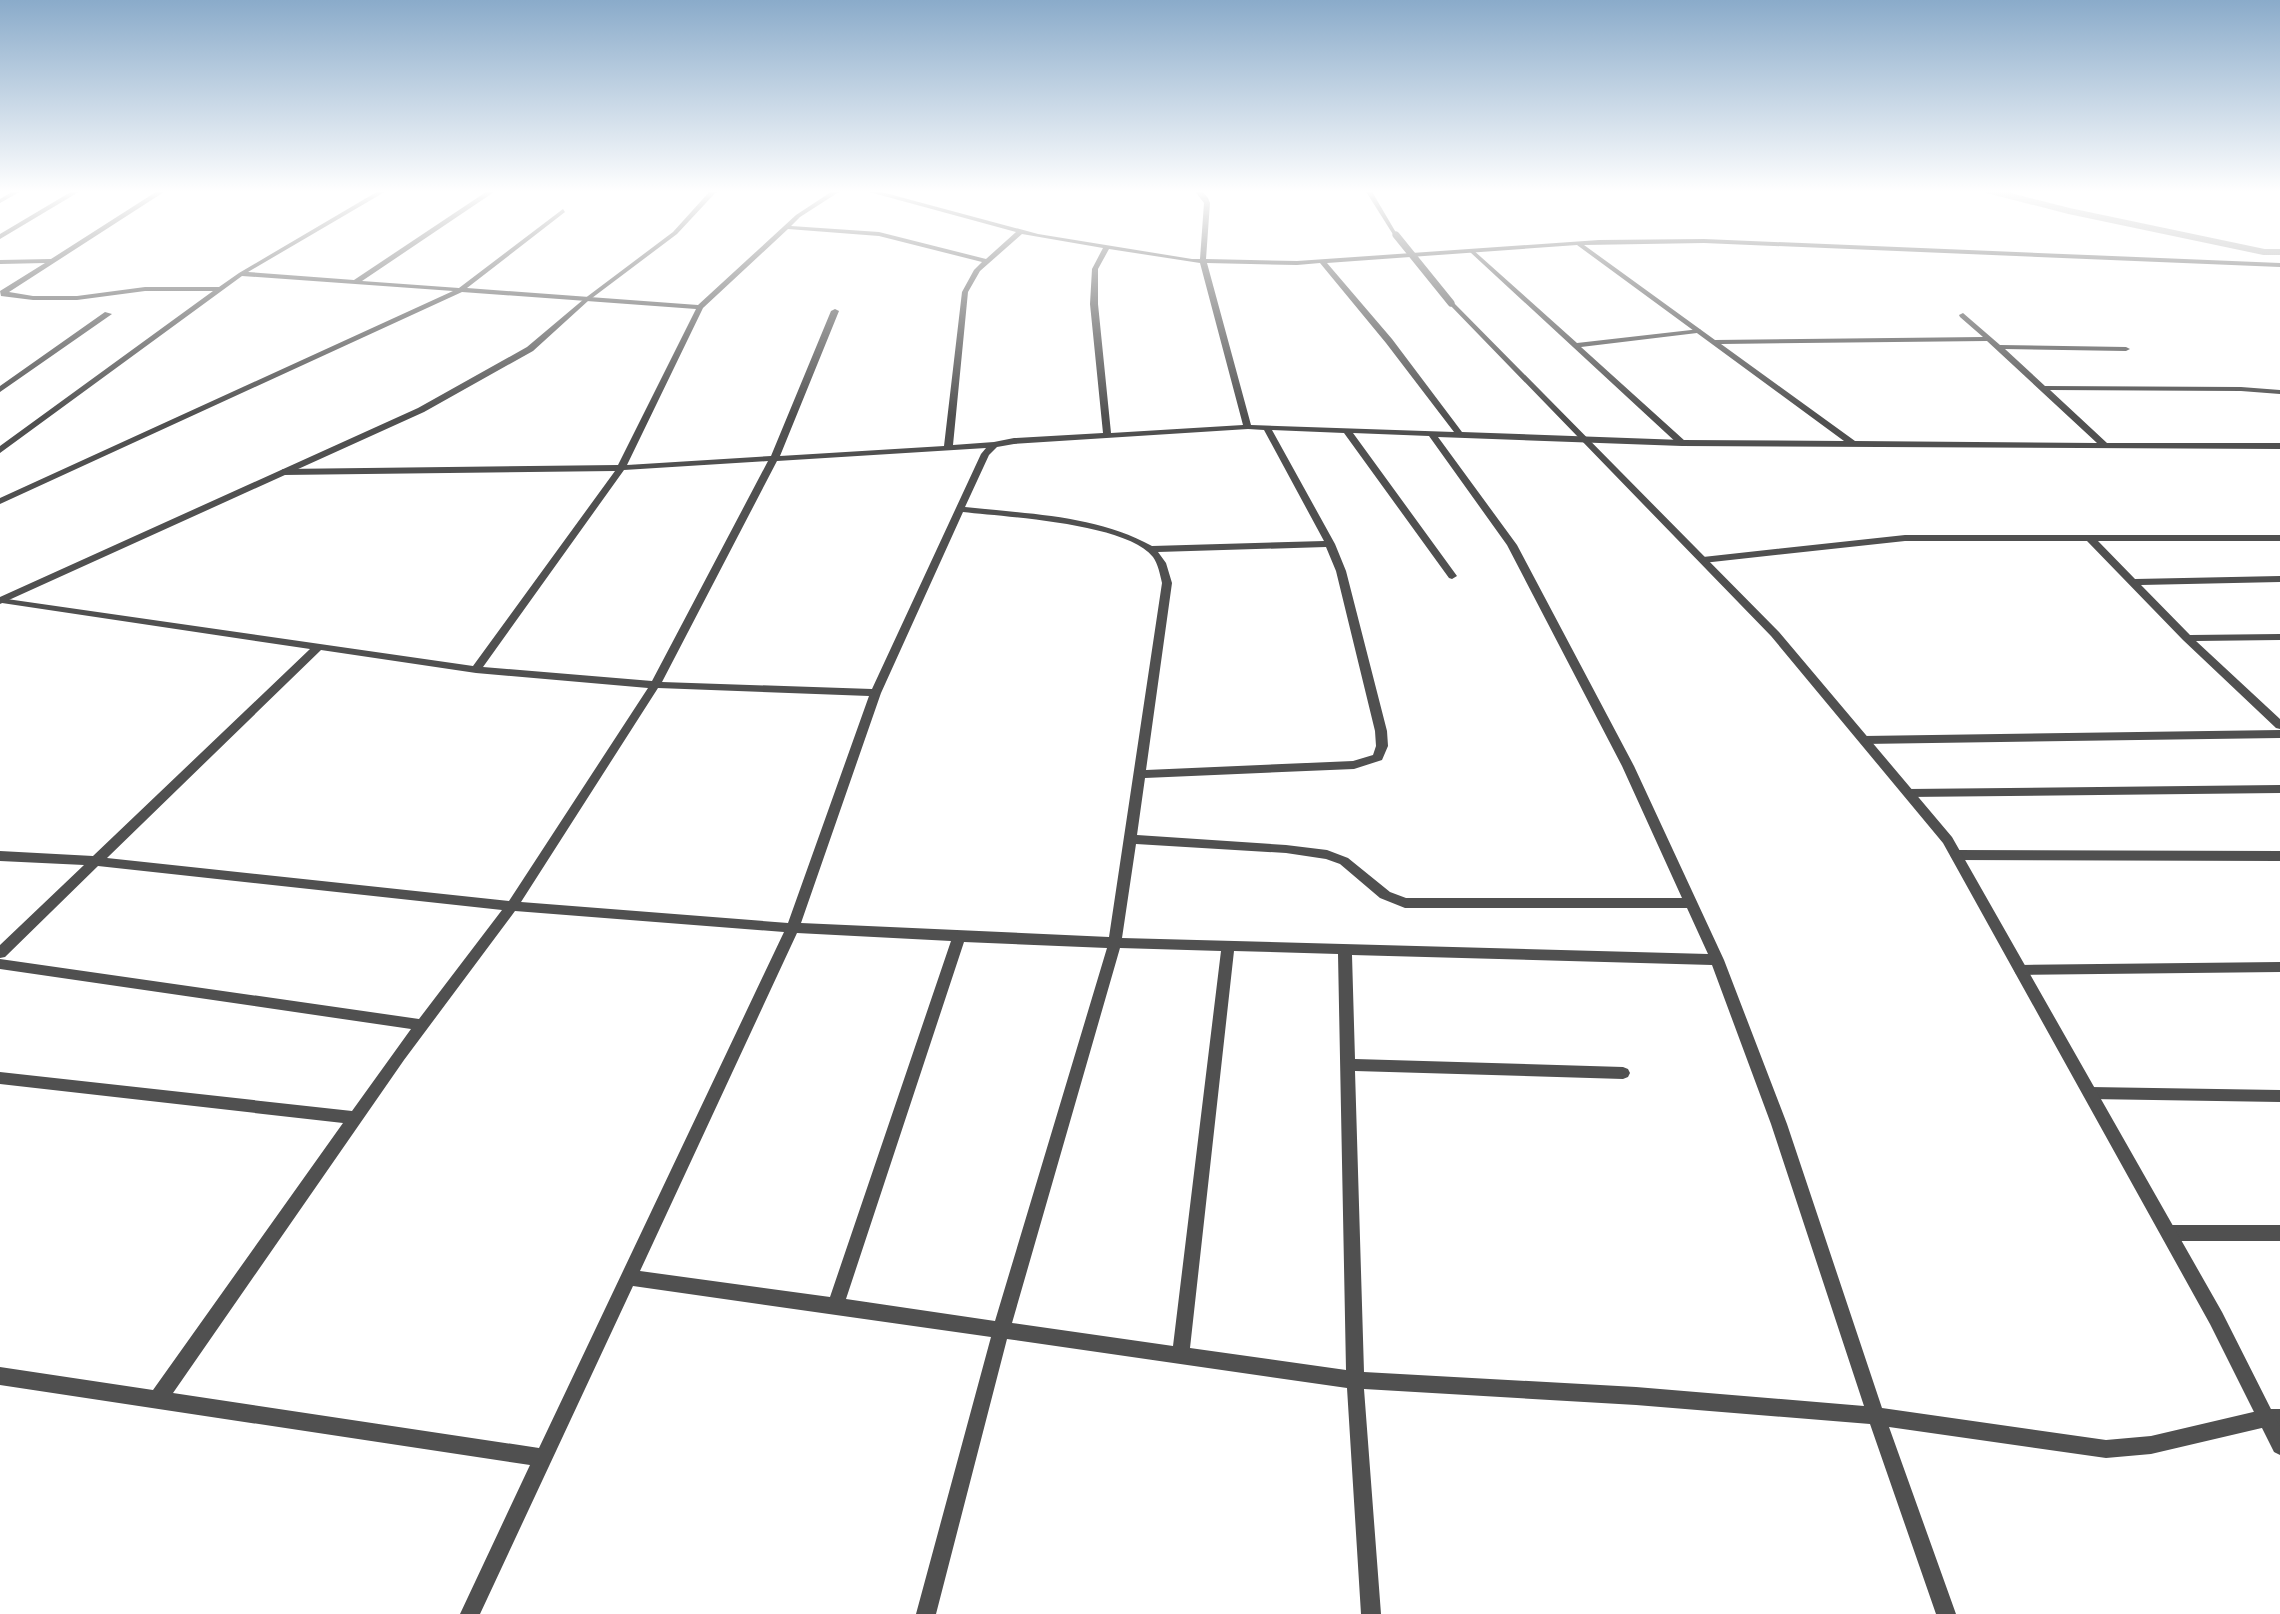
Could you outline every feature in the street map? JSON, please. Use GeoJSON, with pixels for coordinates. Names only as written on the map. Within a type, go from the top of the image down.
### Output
{"type":"FeatureCollection","features":[{"type":"Feature","properties":{"kind":"street"},"geometry":{"type":"LineString","coordinates":[[1,294],[45,265]]}},
{"type":"Feature","properties":{"kind":"street"},"geometry":{"type":"LineString","coordinates":[[0,450],[218,290],[256,265]]}},
{"type":"Feature","properties":{"kind":"street"},"geometry":{"type":"LineString","coordinates":[[354,283],[381,265]]}},
{"type":"Feature","properties":{"kind":"street"},"geometry":{"type":"LineString","coordinates":[[0,501],[459,291],[492,265]]}},
{"type":"Feature","properties":{"kind":"street"},"geometry":{"type":"LineString","coordinates":[[1,600],[421,410],[487,375],[530,349],[586,300],[632,265]]}},
{"type":"Feature","properties":{"kind":"street"},"geometry":{"type":"LineString","coordinates":[[476,670],[621,468],[700,307],[745,265]]}},
{"type":"Feature","properties":{"kind":"street"},"geometry":{"type":"LineString","coordinates":[[948,448],[964,292],[982,265]]}},
{"type":"Feature","properties":{"kind":"street"},"geometry":{"type":"LineString","coordinates":[[1097,265],[1094,304],[1107,435]]}},
{"type":"Feature","properties":{"kind":"street"},"geometry":{"type":"LineString","coordinates":[[1204,265],[1248,427]]}},
{"type":"Feature","properties":{"kind":"street"},"geometry":{"type":"LineString","coordinates":[[1326,265],[1389,341],[1460,435]]}},
{"type":"Feature","properties":{"kind":"street"},"geometry":{"type":"LineString","coordinates":[[1421,265],[1452,303],[1775,634],[1948,840],[2273,1418],[2280,1446]]}},
{"type":"Feature","properties":{"kind":"street"},"geometry":{"type":"LineString","coordinates":[[1488,265],[1682,442]]}},
{"type":"Feature","properties":{"kind":"street"},"geometry":{"type":"LineString","coordinates":[[1609,265],[1852,443]]}},
{"type":"Feature","properties":{"kind":"street"},"geometry":{"type":"LineString","coordinates":[[241,274],[700,307]]}},
{"type":"Feature","properties":{"kind":"street"},"geometry":{"type":"LineString","coordinates":[[1,294],[33,298],[77,298],[145,289],[218,290]]}},
{"type":"Feature","properties":{"kind":"street"},"geometry":{"type":"LineString","coordinates":[[158,1399],[356,1118],[512,906],[656,685],[774,459],[835,310]]}},
{"type":"Feature","properties":{"kind":"street"},"geometry":{"type":"LineString","coordinates":[[0,390],[108,314]]}},
{"type":"Feature","properties":{"kind":"street"},"geometry":{"type":"LineString","coordinates":[[1963,315],[2105,445]]}},
{"type":"Feature","properties":{"kind":"street"},"geometry":{"type":"LineString","coordinates":[[1575,345],[1697,331]]}},
{"type":"Feature","properties":{"kind":"street"},"geometry":{"type":"LineString","coordinates":[[1712,342],[1990,339]]}},
{"type":"Feature","properties":{"kind":"street"},"geometry":{"type":"LineString","coordinates":[[1998,347],[2126,349]]}},
{"type":"Feature","properties":{"kind":"street"},"geometry":{"type":"LineString","coordinates":[[2042,388],[2241,389],[2280,392]]}},
{"type":"Feature","properties":{"kind":"street"},"geometry":{"type":"LineString","coordinates":[[283,472],[621,468],[1248,427],[1682,442],[2280,446]]}},
{"type":"Feature","properties":{"kind":"street"},"geometry":{"type":"LineString","coordinates":[[1139,774],[1354,765],[1378,756],[1383,746],[1375,704],[1341,571],[1330,544],[1267,428]]}},
{"type":"Feature","properties":{"kind":"street"},"geometry":{"type":"LineString","coordinates":[[1347,431],[1452,576]]}},
{"type":"Feature","properties":{"kind":"street"},"geometry":{"type":"LineString","coordinates":[[1431,434],[1512,545],[1628,766],[1717,960],[1779,1124],[1876,1416],[1946,1614]]}},
{"type":"Feature","properties":{"kind":"street"},"geometry":{"type":"LineString","coordinates":[[470,1614],[793,928],[876,693],[985,454],[994,445]]}},
{"type":"Feature","properties":{"kind":"street"},"geometry":{"type":"LineString","coordinates":[[926,1614],[1001,1329],[1115,943],[1167,583],[1164,566],[1150,549],[1131,538],[1090,526],[960,509]]}},
{"type":"Feature","properties":{"kind":"street"},"geometry":{"type":"LineString","coordinates":[[1703,560],[1905,538],[2280,538]]}},
{"type":"Feature","properties":{"kind":"street"},"geometry":{"type":"LineString","coordinates":[[2090,538],[2187,638],[2280,725]]}},
{"type":"Feature","properties":{"kind":"street"},"geometry":{"type":"LineString","coordinates":[[1150,549],[1330,544]]}},
{"type":"Feature","properties":{"kind":"street"},"geometry":{"type":"LineString","coordinates":[[2132,582],[2280,579]]}},
{"type":"Feature","properties":{"kind":"street"},"geometry":{"type":"LineString","coordinates":[[1,600],[476,670],[656,685],[876,693]]}},
{"type":"Feature","properties":{"kind":"street"},"geometry":{"type":"LineString","coordinates":[[2187,638],[2280,637]]}},
{"type":"Feature","properties":{"kind":"street"},"geometry":{"type":"LineString","coordinates":[[0,953],[318,647]]}},
{"type":"Feature","properties":{"kind":"street"},"geometry":{"type":"LineString","coordinates":[[1864,740],[2280,734]]}},
{"type":"Feature","properties":{"kind":"street"},"geometry":{"type":"LineString","coordinates":[[1908,793],[2280,789]]}},
{"type":"Feature","properties":{"kind":"street"},"geometry":{"type":"LineString","coordinates":[[1130,839],[1286,849],[1327,855],[1344,861],[1385,895],[1405,903],[1691,903]]}},
{"type":"Feature","properties":{"kind":"street"},"geometry":{"type":"LineString","coordinates":[[1956,855],[2280,856]]}},
{"type":"Feature","properties":{"kind":"street"},"geometry":{"type":"LineString","coordinates":[[0,856],[96,861],[512,906],[793,928],[1115,943],[1717,960]]}},
{"type":"Feature","properties":{"kind":"street"},"geometry":{"type":"LineString","coordinates":[[835,1306],[959,936]]}},
{"type":"Feature","properties":{"kind":"street"},"geometry":{"type":"LineString","coordinates":[[1181,1355],[1228,946]]}},
{"type":"Feature","properties":{"kind":"street"},"geometry":{"type":"LineString","coordinates":[[1345,949],[1355,1380],[1371,1614]]}},
{"type":"Feature","properties":{"kind":"street"},"geometry":{"type":"LineString","coordinates":[[0,964],[423,1025]]}},
{"type":"Feature","properties":{"kind":"street"},"geometry":{"type":"LineString","coordinates":[[2021,970],[2280,967]]}},
{"type":"Feature","properties":{"kind":"street"},"geometry":{"type":"LineString","coordinates":[[1348,1065],[1623,1073]]}},
{"type":"Feature","properties":{"kind":"street"},"geometry":{"type":"LineString","coordinates":[[0,1078],[356,1118]]}},
{"type":"Feature","properties":{"kind":"street"},"geometry":{"type":"LineString","coordinates":[[2090,1093],[2280,1096]]}},
{"type":"Feature","properties":{"kind":"street"},"geometry":{"type":"LineString","coordinates":[[2169,1233],[2280,1233]]}},
{"type":"Feature","properties":{"kind":"street"},"geometry":{"type":"LineString","coordinates":[[629,1276],[1355,1380],[1636,1396],[1876,1416],[2106,1449],[2151,1445],[2273,1418]]}},
{"type":"Feature","properties":{"kind":"street"},"geometry":{"type":"LineString","coordinates":[[0,1376],[543,1458]]}}]}
